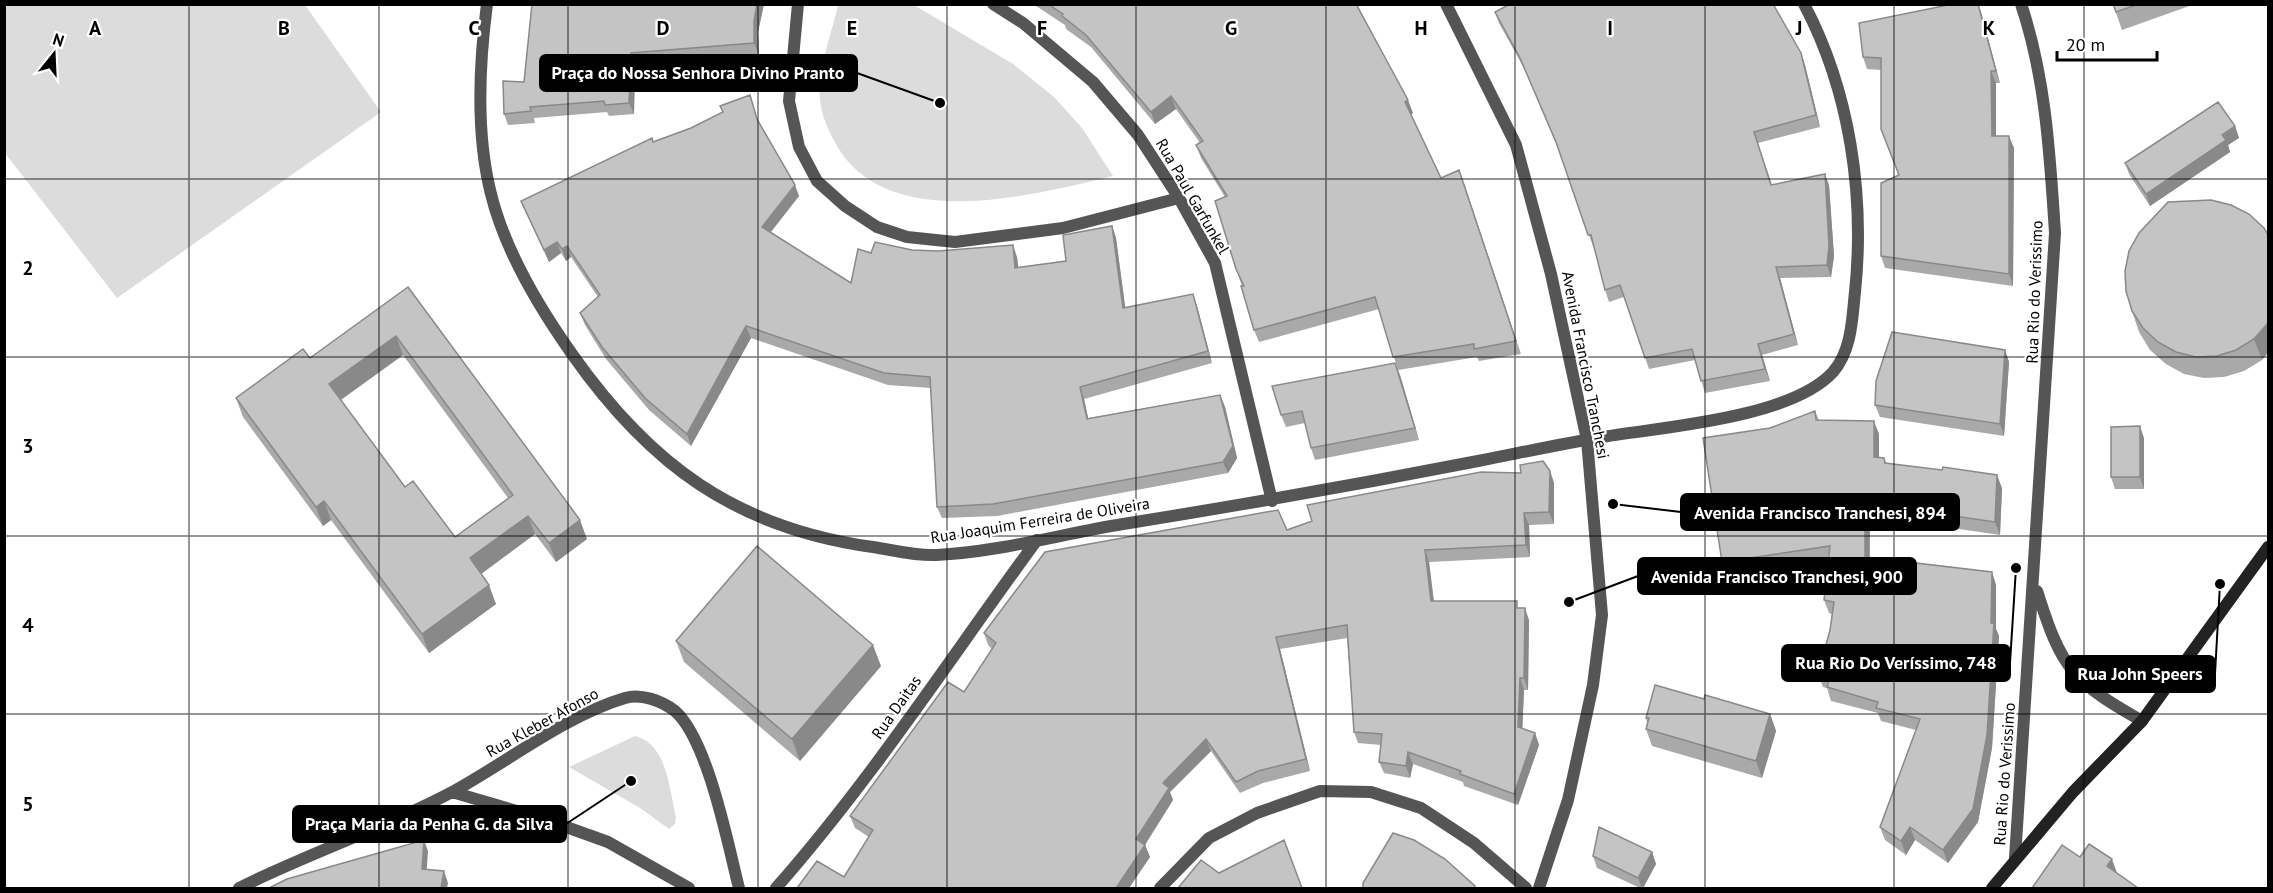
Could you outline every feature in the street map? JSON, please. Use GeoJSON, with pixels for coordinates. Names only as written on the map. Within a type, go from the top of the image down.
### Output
{"type":"FeatureCollection","features":[{"type":"Feature","properties":{"kind":"main road"},"geometry":{"type":"LineString","coordinates":[[1992,888],[2073,792],[2142,721],[2268,547]]}},
{"type":"Feature","properties":{"kind":"street","name":"Rua Joaquim Ferreira de Oliveira"},"geometry":{"type":"LineString","coordinates":[[487,4],[481,125],[491,194],[514,254],[544,314],[627,425],[664,460],[727,503],[780,526],[844,543],[932,555],[1272,501],[1587,440],[1761,411],[1811,390],[1836,369],[1851,336],[1859,251],[1853,158],[1836,84],[1821,36],[1804,4]]}},
{"type":"Feature","properties":{"kind":"street"},"geometry":{"type":"LineString","coordinates":[[798,4],[789,101],[799,147],[817,181],[845,206],[877,227],[907,237],[955,242],[1064,228],[1179,198]]}},
{"type":"Feature","properties":{"kind":"street","name":"Rua Paul Garfunkel"},"geometry":{"type":"LineString","coordinates":[[993,4],[1023,23],[1093,82],[1138,135],[1179,198],[1215,263],[1272,501]]}},
{"type":"Feature","properties":{"kind":"street","name":"Avenida Francisco Tranchesi"},"geometry":{"type":"LineString","coordinates":[[1446,4],[1516,144],[1551,274],[1587,440],[1602,615],[1593,686],[1568,800],[1539,888]]}},
{"type":"Feature","properties":{"kind":"street","name":"Rua Rio do Verissimo"},"geometry":{"type":"LineString","coordinates":[[2015,858],[2055,233],[2048,132],[2027,24],[2020,4]]}},
{"type":"Feature","properties":{"kind":"street","name":"Rua Daitas"},"geometry":{"type":"LineString","coordinates":[[777,888],[813,846],[895,739],[951,657],[1037,540]]}},
{"type":"Feature","properties":{"kind":"street","name":"Rua Rio do Verissimo"},"geometry":{"type":"LineString","coordinates":[[2034,584],[2052,634],[2073,671],[2108,701],[2142,721]]}},
{"type":"Feature","properties":{"kind":"street","name":"Rua Kleber Afonso"},"geometry":{"type":"LineString","coordinates":[[239,888],[452,792],[591,711],[627,697],[650,697],[675,711],[694,735],[720,812],[739,888]]}},
{"type":"Feature","properties":{"kind":"street"},"geometry":{"type":"LineString","coordinates":[[1160,888],[1209,838],[1257,813],[1320,791],[1371,792],[1421,808],[1473,843],[1526,888]]}},
{"type":"Feature","properties":{"kind":"street"},"geometry":{"type":"LineString","coordinates":[[452,792],[544,819],[608,843],[689,888]]}},
{"type":"Feature","properties":{"kind":"shaded area"},"geometry":{"type":"Polygon","coordinates":[[[5,4],[305,5],[381,112],[117,298],[5,153],[5,4]]]}},
{"type":"Feature","properties":{"kind":"shaded area"},"geometry":{"type":"Polygon","coordinates":[[[838,5],[914,5],[1013,64],[1054,97],[1082,128],[1113,176],[1044,192],[964,201],[926,199],[891,190],[860,173],[837,146],[826,123],[821,105],[820,88],[823,65],[838,5]]]}},
{"type":"Feature","properties":{"kind":"shaded area"},"geometry":{"type":"Polygon","coordinates":[[[635,736],[646,741],[661,758],[669,782],[676,817],[675,824],[669,829],[640,808],[569,767],[635,736]]]}},
{"type":"Feature","properties":{"kind":"building"},"geometry":{"type":"Polygon","coordinates":[[[532,4],[757,4],[754,43],[631,53],[629,103],[605,105],[604,101],[530,107],[531,111],[504,114],[503,81],[524,82],[532,4]]]}},
{"type":"Feature","properties":{"kind":"building"},"geometry":{"type":"Polygon","coordinates":[[[1048,4],[1356,4],[1408,100],[1405,102],[1441,178],[1459,170],[1516,341],[1474,349],[1474,344],[1393,357],[1375,297],[1254,330],[1241,286],[1244,286],[1236,269],[1215,201],[1227,196],[1196,145],[1203,141],[1171,96],[1151,112],[1086,35],[1048,4]]]}},
{"type":"Feature","properties":{"kind":"building"},"geometry":{"type":"Polygon","coordinates":[[[1510,4],[1773,4],[1801,53],[1816,115],[1754,132],[1771,185],[1825,174],[1829,245],[1827,265],[1776,267],[1794,334],[1758,344],[1765,369],[1701,381],[1692,349],[1645,358],[1620,285],[1605,290],[1591,235],[1588,235],[1556,142],[1520,58],[1495,12],[1510,4]]]}},
{"type":"Feature","properties":{"kind":"building"},"geometry":{"type":"Polygon","coordinates":[[[1953,4],[1978,4],[1996,71],[1991,71],[1992,136],[2009,136],[2009,274],[1881,256],[1881,183],[1899,175],[1881,129],[1881,58],[1863,57],[1859,23],[1953,4]]]}},
{"type":"Feature","properties":{"kind":"building"},"geometry":{"type":"Polygon","coordinates":[[[2113,4],[2139,4],[2116,12],[2113,4]]]}},
{"type":"Feature","properties":{"kind":"building"},"geometry":{"type":"Polygon","coordinates":[[[750,95],[757,119],[795,185],[762,227],[851,283],[858,249],[871,253],[875,242],[912,250],[938,251],[1013,245],[1015,268],[1066,261],[1063,235],[1112,226],[1123,308],[1193,294],[1208,351],[1080,387],[1087,419],[1220,395],[1233,446],[1223,462],[993,504],[937,507],[930,377],[884,373],[746,326],[687,434],[645,398],[602,347],[580,313],[600,295],[567,246],[562,249],[557,242],[544,250],[521,201],[652,138],[653,142],[691,128],[723,112],[720,106],[750,95]]]}},
{"type":"Feature","properties":{"kind":"building"},"geometry":{"type":"Polygon","coordinates":[[[2218,102],[2235,126],[2222,135],[2226,140],[2146,194],[2125,163],[2218,102]]]}},
{"type":"Feature","properties":{"kind":"building"},"geometry":{"type":"Polygon","coordinates":[[[2211,200],[2231,205],[2249,214],[2268,235],[2268,323],[2254,339],[2236,350],[2217,356],[2196,357],[2176,352],[2158,342],[2143,328],[2132,311],[2126,291],[2125,271],[2129,251],[2139,233],[2168,202],[2211,200]]]}},
{"type":"Feature","properties":{"kind":"building"},"geometry":{"type":"Polygon","coordinates":[[[408,287],[580,520],[549,543],[528,516],[470,558],[489,585],[422,634],[324,501],[316,507],[236,398],[303,349],[310,358],[408,287]],[[396,336],[329,384],[405,487],[413,481],[455,537],[513,495],[396,336]]]}},
{"type":"Feature","properties":{"kind":"building"},"geometry":{"type":"Polygon","coordinates":[[[1892,332],[2005,350],[2000,424],[1875,405],[1876,381],[1892,332]]]}},
{"type":"Feature","properties":{"kind":"building"},"geometry":{"type":"Polygon","coordinates":[[[1395,363],[1415,428],[1311,448],[1302,411],[1281,415],[1272,386],[1395,363]]]}},
{"type":"Feature","properties":{"kind":"building"},"geometry":{"type":"Polygon","coordinates":[[[1815,411],[1816,420],[1874,421],[1874,457],[1884,458],[1885,463],[1942,470],[1943,467],[1997,475],[1995,522],[1865,503],[1865,557],[1992,572],[1991,623],[1994,623],[1987,735],[1973,809],[1943,850],[1910,827],[1901,841],[1880,827],[1920,719],[1876,708],[1878,702],[1827,687],[1830,676],[1818,674],[1830,630],[1834,602],[1824,600],[1830,546],[1722,562],[1703,438],[1770,428],[1815,411]]]}},
{"type":"Feature","properties":{"kind":"building"},"geometry":{"type":"Polygon","coordinates":[[[2140,426],[2140,477],[2111,477],[2111,427],[2140,426]]]}},
{"type":"Feature","properties":{"kind":"building"},"geometry":{"type":"Polygon","coordinates":[[[1543,461],[1550,471],[1549,512],[1524,513],[1526,545],[1425,550],[1431,601],[1517,601],[1517,608],[1525,608],[1524,678],[1520,678],[1518,727],[1535,733],[1514,794],[1460,774],[1461,771],[1408,752],[1406,766],[1379,762],[1382,734],[1354,732],[1347,625],[1276,637],[1306,759],[1258,771],[1236,782],[1206,739],[1163,783],[1169,788],[1136,839],[1145,845],[1116,888],[797,888],[817,861],[844,877],[873,830],[850,816],[948,682],[964,692],[996,643],[984,633],[1045,552],[1278,510],[1287,530],[1312,521],[1307,505],[1481,472],[1521,473],[1520,465],[1543,461]]]}},
{"type":"Feature","properties":{"kind":"building"},"geometry":{"type":"Polygon","coordinates":[[[757,546],[873,645],[792,739],[676,641],[757,546]]]}},
{"type":"Feature","properties":{"kind":"building"},"geometry":{"type":"Polygon","coordinates":[[[1655,685],[1704,699],[1705,695],[1770,714],[1756,761],[1646,729],[1649,718],[1646,718],[1655,685]]]}},
{"type":"Feature","properties":{"kind":"building"},"geometry":{"type":"Polygon","coordinates":[[[1599,827],[1652,852],[1638,878],[1593,856],[1599,827]]]}},
{"type":"Feature","properties":{"kind":"building"},"geometry":{"type":"Polygon","coordinates":[[[1393,833],[1414,840],[1445,859],[1475,886],[1474,888],[1363,888],[1363,883],[1393,833]]]}},
{"type":"Feature","properties":{"kind":"building"},"geometry":{"type":"Polygon","coordinates":[[[424,840],[422,869],[444,871],[441,888],[269,888],[287,879],[424,840]]]}},
{"type":"Feature","properties":{"kind":"building"},"geometry":{"type":"Polygon","coordinates":[[[1284,840],[1302,888],[1178,888],[1201,860],[1219,873],[1284,840]]]}},
{"type":"Feature","properties":{"kind":"building"},"geometry":{"type":"Polygon","coordinates":[[[2089,844],[2112,859],[2107,866],[2138,888],[2032,888],[2062,845],[2080,857],[2089,844]]]}},
{"type":"Feature","properties":{"kind":"place","name":"Praça do Nossa Senhora Divino Pranto"},"geometry":{"type":"Point","coordinates":[940,103]}},
{"type":"Feature","properties":{"kind":"place","name":"Avenida Francisco Tranchesi, 894"},"geometry":{"type":"Point","coordinates":[1613,504]}},
{"type":"Feature","properties":{"kind":"place","name":"Rua Rio Do Veríssimo, 748"},"geometry":{"type":"Point","coordinates":[2016,568]}},
{"type":"Feature","properties":{"kind":"place","name":"Rua John Speers"},"geometry":{"type":"Point","coordinates":[2220,584]}},
{"type":"Feature","properties":{"kind":"place","name":"Avenida Francisco Tranchesi, 900"},"geometry":{"type":"Point","coordinates":[1569,602]}},
{"type":"Feature","properties":{"kind":"place","name":"Praça Maria da Penha G. da Silva"},"geometry":{"type":"Point","coordinates":[631,781]}}]}
